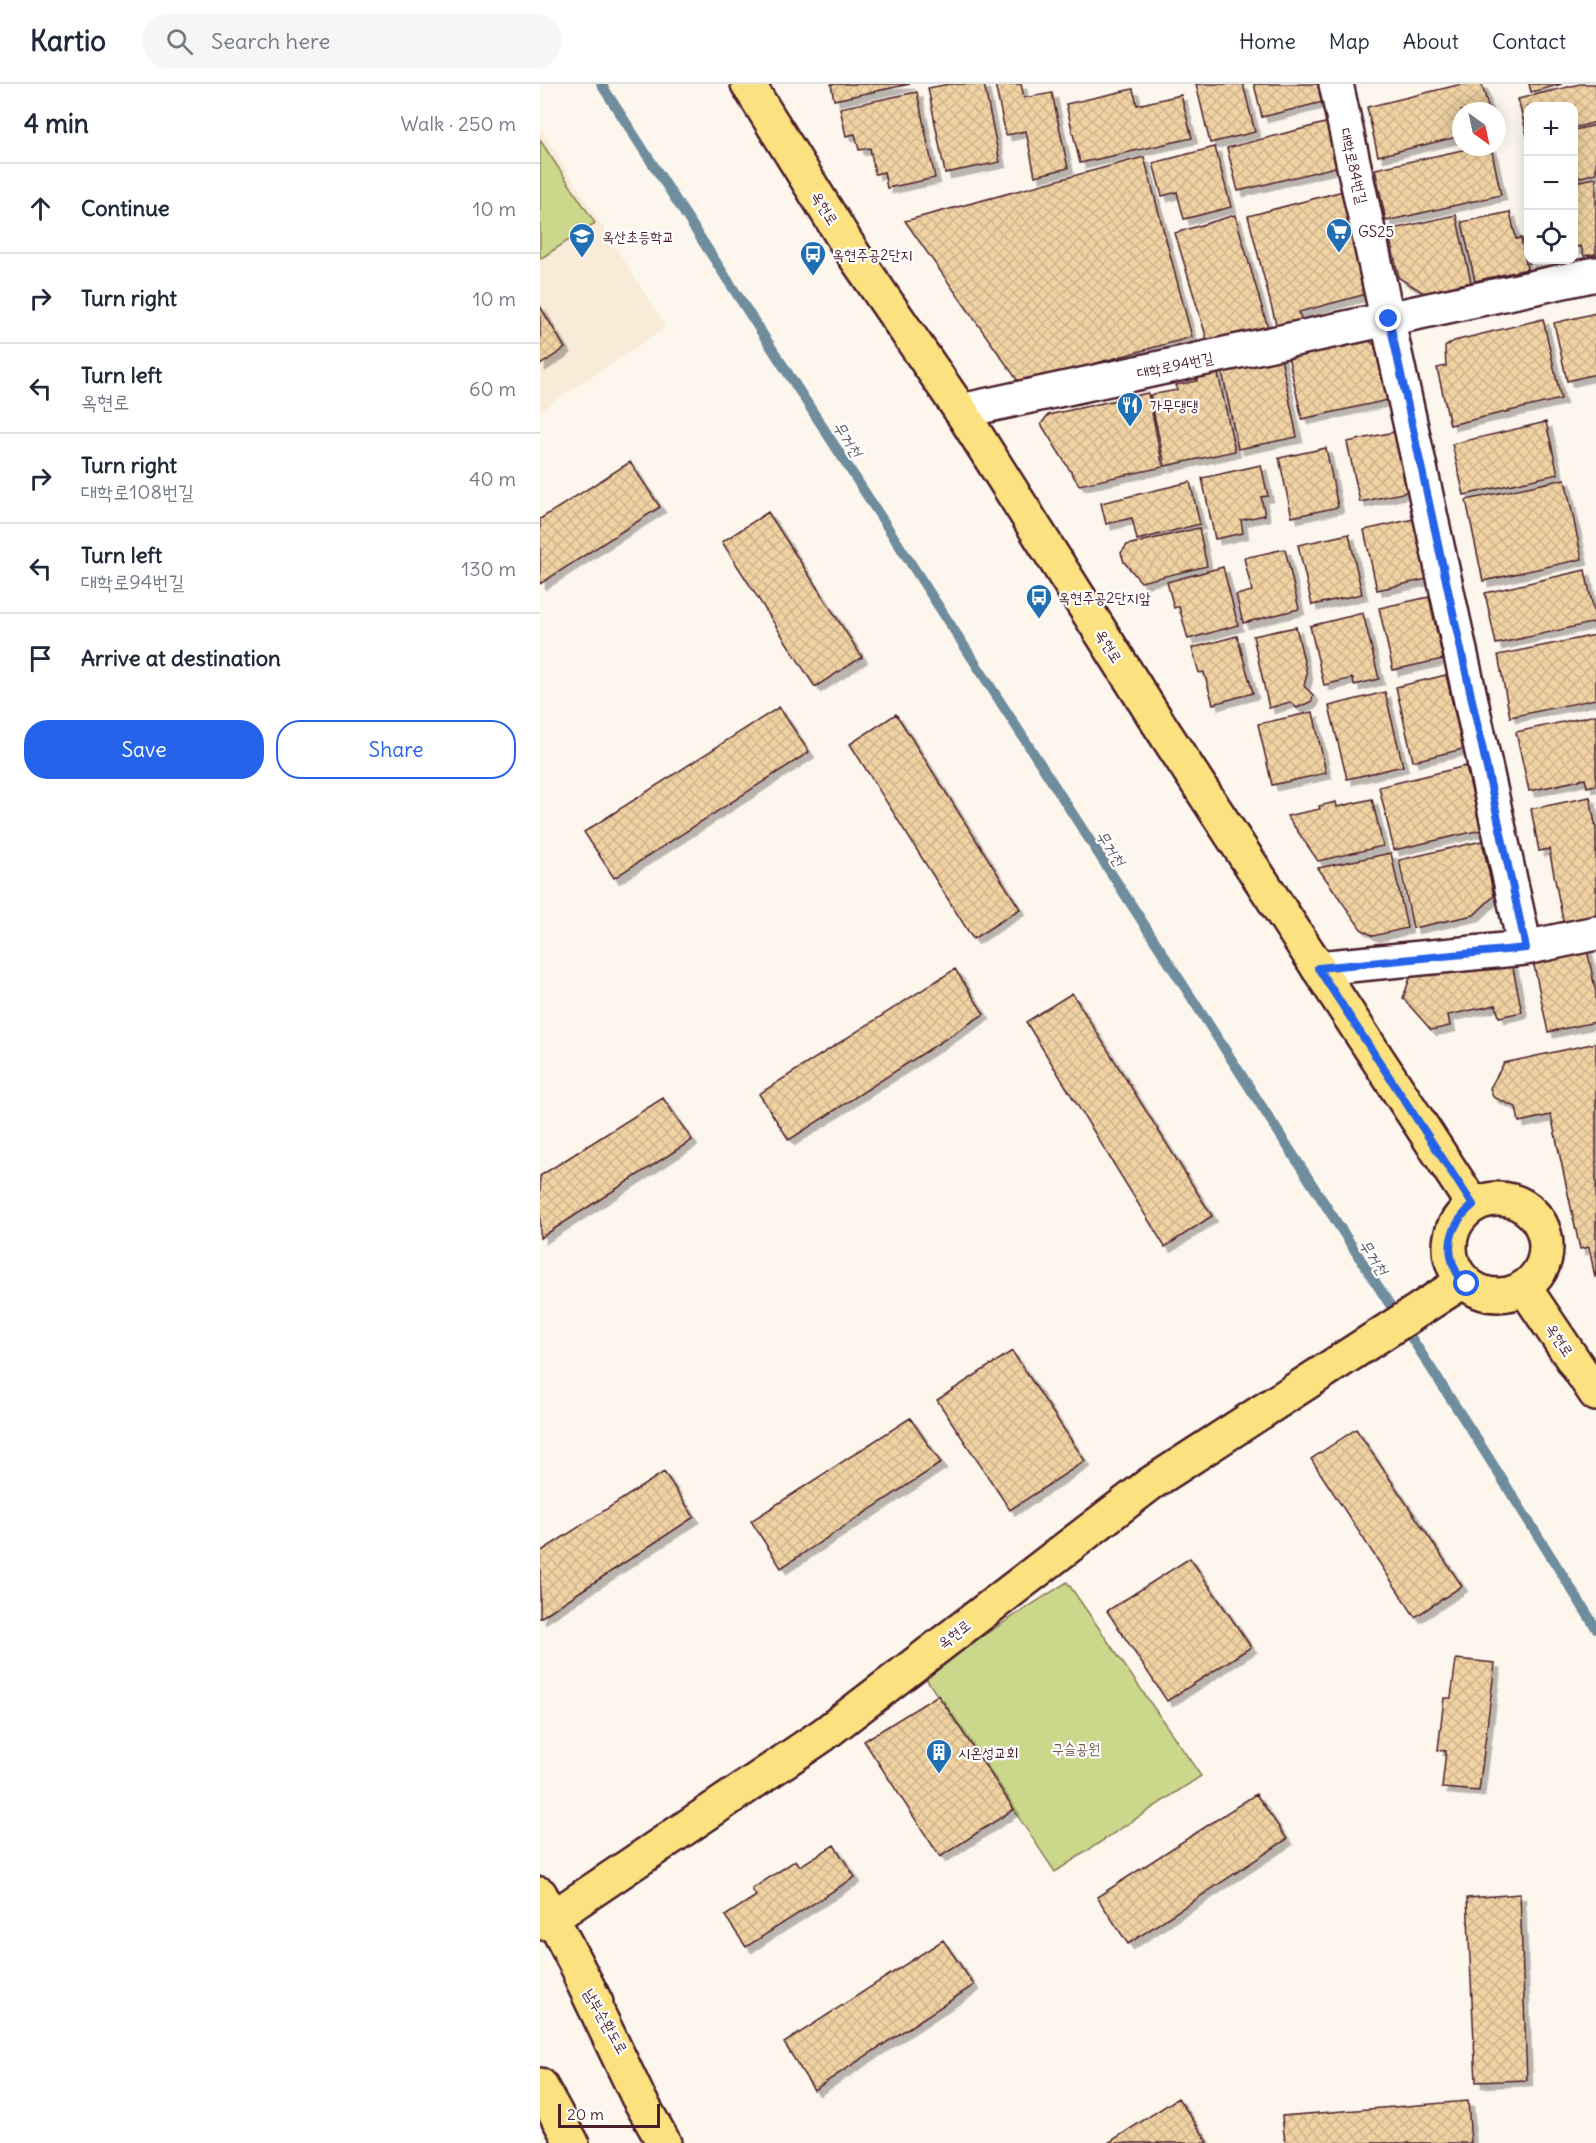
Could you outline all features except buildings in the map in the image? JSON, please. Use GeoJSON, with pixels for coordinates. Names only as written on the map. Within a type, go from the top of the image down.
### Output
{"type":"FeatureCollection","features":[{"type":"Feature","properties":{"kind":"main road","name":"옥현로"},"geometry":{"type":"LineString","coordinates":[[748,84],[854,255],[961,411],[1318,968],[1473,1205]]}},
{"type":"Feature","properties":{"kind":"main road"},"geometry":{"type":"LineString","coordinates":[[1506,1198],[1521,1204],[1534,1214],[1543,1228],[1546,1253],[1536,1276],[1524,1287],[1510,1293],[1495,1294],[1480,1291],[1450,1291],[1450,1243],[1454,1228],[1461,1215],[1473,1205],[1489,1199],[1506,1198]]}},
{"type":"Feature","properties":{"kind":"main road","name":"옥현로"},"geometry":{"type":"LineString","coordinates":[[1524,1287],[1596,1394]]}},
{"type":"Feature","properties":{"kind":"main road","name":"옥현로"},"geometry":{"type":"LineString","coordinates":[[544,1912],[823,1735],[1150,1484],[1450,1291]]}},
{"type":"Feature","properties":{"kind":"main road","name":"남부순환도로"},"geometry":{"type":"LineString","coordinates":[[544,1912],[680,2143]]}},
{"type":"Feature","properties":{"kind":"main road"},"geometry":{"type":"LineString","coordinates":[[581,1978],[638,2097],[664,2143]]}},
{"type":"Feature","properties":{"kind":"main road"},"geometry":{"type":"LineString","coordinates":[[540,2085],[572,2143]]}},
{"type":"Feature","properties":{"kind":"main road"},"geometry":{"type":"LineString","coordinates":[[540,2098],[561,2143]]}},
{"type":"Feature","properties":{"kind":"street","name":"대학로84번길"},"geometry":{"type":"LineString","coordinates":[[1336,84],[1389,319]]}},
{"type":"Feature","properties":{"kind":"street","name":"대학로94번길"},"geometry":{"type":"LineString","coordinates":[[961,411],[1596,274]]}},
{"type":"Feature","properties":{"kind":"street"},"geometry":{"type":"LineString","coordinates":[[1389,319],[1526,948]]}},
{"type":"Feature","properties":{"kind":"street"},"geometry":{"type":"LineString","coordinates":[[1318,968],[1526,948],[1596,933]]}},
{"type":"Feature","properties":{"kind":"shaded area","name":"옥산초등학교"},"geometry":{"type":"Polygon","coordinates":[[[540,128],[666,327],[540,411],[540,128]]]}},
{"type":"Feature","properties":{"kind":"green space"},"geometry":{"type":"Polygon","coordinates":[[[540,140],[595,223],[540,259],[540,140]]]}},
{"type":"Feature","properties":{"kind":"green space","name":"구슬공원"},"geometry":{"type":"Polygon","coordinates":[[[1067,1582],[1201,1776],[1055,1872],[923,1674],[1067,1582]]]}},
{"type":"Feature","properties":{"kind":"waterway","name":"무거천"},"geometry":{"type":"LineString","coordinates":[[601,84],[1478,1441],[1596,1628]]}},
{"type":"Feature","properties":{"kind":"place","name":"GS25"},"geometry":{"type":"Point","coordinates":[1339,254]}},
{"type":"Feature","properties":{"kind":"place","name":"옥산초등학교"},"geometry":{"type":"Point","coordinates":[582,259]}},
{"type":"Feature","properties":{"kind":"place","name":"옥현주공2단지"},"geometry":{"type":"Point","coordinates":[813,277]}},
{"type":"Feature","properties":{"kind":"place","name":"가무댕댕"},"geometry":{"type":"Point","coordinates":[1130,428]}},
{"type":"Feature","properties":{"kind":"place","name":"옥현주공2단지앞"},"geometry":{"type":"Point","coordinates":[1039,620]}},
{"type":"Feature","properties":{"kind":"place","name":"시온성교회"},"geometry":{"type":"Point","coordinates":[939,1775]}},
{"type":"Feature","properties":{"kind":"route"},"geometry":{"type":"LineString","coordinates":[[1389,319],[1526,948],[1318,968],[1473,1205],[1461,1215],[1450,1243],[1451,1258],[1462,1282],[1467,1284]]}}]}
